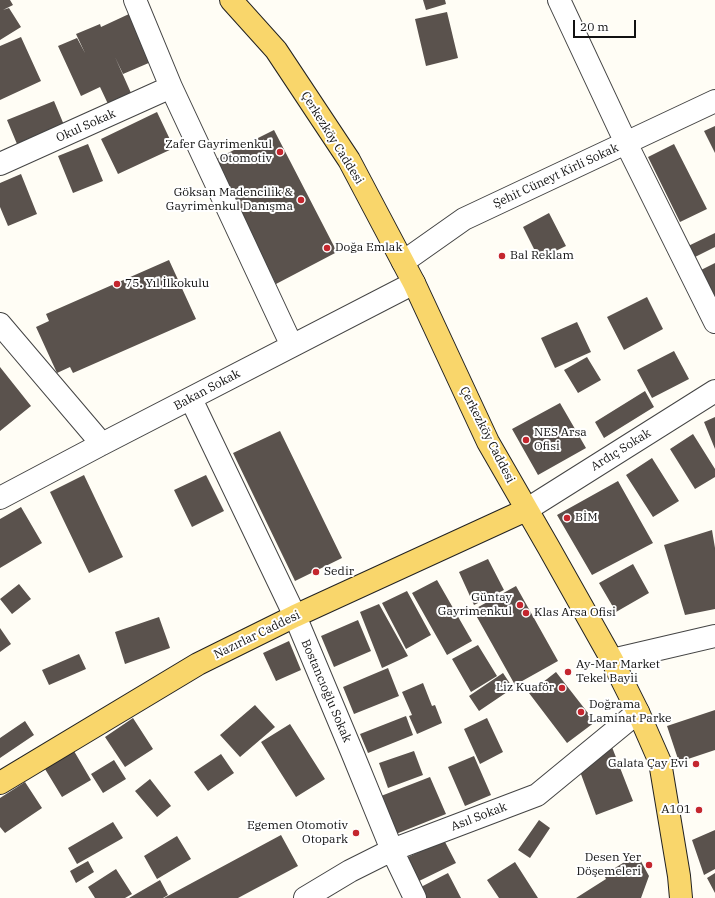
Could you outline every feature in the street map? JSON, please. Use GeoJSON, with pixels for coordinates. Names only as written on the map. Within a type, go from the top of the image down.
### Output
{"type":"FeatureCollection","features":[{"type":"Feature","properties":{"kind":"main road","name":"Çerkezköy Caddesi"},"geometry":{"type":"LineString","coordinates":[[231,0],[276,50],[349,160],[414,283],[488,442],[612,660],[638,712],[660,762],[679,876],[681,898]]}},
{"type":"Feature","properties":{"kind":"main road","name":"Nazırlar Caddesi"},"geometry":{"type":"LineString","coordinates":[[0,783],[198,664],[295,616],[526,510]]}},
{"type":"Feature","properties":{"kind":"street"},"geometry":{"type":"LineString","coordinates":[[135,0],[171,87],[292,346]]}},
{"type":"Feature","properties":{"kind":"street"},"geometry":{"type":"LineString","coordinates":[[559,0],[626,143],[715,322]]}},
{"type":"Feature","properties":{"kind":"street","name":"Okul Sokak"},"geometry":{"type":"LineString","coordinates":[[0,164],[171,87]]}},
{"type":"Feature","properties":{"kind":"street","name":"Şehit Cüneyt Kirli Sokak"},"geometry":{"type":"LineString","coordinates":[[403,262],[464,219],[715,101]]}},
{"type":"Feature","properties":{"kind":"street","name":"Bakan Sokak"},"geometry":{"type":"LineString","coordinates":[[0,498],[414,283]]}},
{"type":"Feature","properties":{"kind":"street"},"geometry":{"type":"LineString","coordinates":[[0,324],[102,444]]}},
{"type":"Feature","properties":{"kind":"street","name":"Ardıç Sokak"},"geometry":{"type":"LineString","coordinates":[[526,510],[715,391]]}},
{"type":"Feature","properties":{"kind":"street","name":"Bostancıoğlu Sokak"},"geometry":{"type":"LineString","coordinates":[[191,399],[295,616],[392,850],[415,898]]}},
{"type":"Feature","properties":{"kind":"street"},"geometry":{"type":"LineString","coordinates":[[612,660],[715,636]]}},
{"type":"Feature","properties":{"kind":"street","name":"Asıl Sokak"},"geometry":{"type":"LineString","coordinates":[[305,898],[350,871],[392,850],[537,795],[638,712]]}},
{"type":"Feature","properties":{"kind":"building"},"geometry":{"type":"Polygon","coordinates":[[[0,0],[10,0],[13,5],[3,10],[9,8],[21,27],[0,40],[0,0]]]}},
{"type":"Feature","properties":{"kind":"building"},"geometry":{"type":"Polygon","coordinates":[[[423,0],[445,0],[446,4],[426,10],[423,0]]]}},
{"type":"Feature","properties":{"kind":"building"},"geometry":{"type":"Polygon","coordinates":[[[447,12],[458,58],[426,66],[415,19],[447,12]]]}},
{"type":"Feature","properties":{"kind":"building"},"geometry":{"type":"Polygon","coordinates":[[[129,14],[151,62],[123,74],[115,57],[131,93],[108,104],[100,87],[81,96],[58,46],[77,38],[85,53],[76,34],[100,24],[101,27],[129,14]]]}},
{"type":"Feature","properties":{"kind":"building"},"geometry":{"type":"Polygon","coordinates":[[[21,37],[41,81],[0,100],[0,46],[21,37]]]}},
{"type":"Feature","properties":{"kind":"building"},"geometry":{"type":"Polygon","coordinates":[[[54,101],[64,125],[17,144],[7,120],[54,101]]]}},
{"type":"Feature","properties":{"kind":"building"},"geometry":{"type":"Polygon","coordinates":[[[157,112],[174,148],[118,174],[101,139],[157,112]]]}},
{"type":"Feature","properties":{"kind":"building"},"geometry":{"type":"Polygon","coordinates":[[[715,126],[715,153],[704,131],[715,126]]]}},
{"type":"Feature","properties":{"kind":"building"},"geometry":{"type":"Polygon","coordinates":[[[274,130],[337,252],[276,284],[212,161],[274,130]]]}},
{"type":"Feature","properties":{"kind":"building"},"geometry":{"type":"Polygon","coordinates":[[[88,144],[103,181],[73,193],[58,156],[88,144]]]}},
{"type":"Feature","properties":{"kind":"building"},"geometry":{"type":"Polygon","coordinates":[[[674,144],[707,209],[680,222],[648,157],[674,144]]]}},
{"type":"Feature","properties":{"kind":"building"},"geometry":{"type":"Polygon","coordinates":[[[21,174],[37,214],[8,226],[0,207],[0,183],[21,174]]]}},
{"type":"Feature","properties":{"kind":"building"},"geometry":{"type":"Polygon","coordinates":[[[549,213],[566,246],[539,259],[523,227],[549,213]]]}},
{"type":"Feature","properties":{"kind":"building"},"geometry":{"type":"Polygon","coordinates":[[[715,233],[715,247],[687,261],[682,249],[715,233]]]}},
{"type":"Feature","properties":{"kind":"building","name":"75. Yıl İlkokulu"},"geometry":{"type":"Polygon","coordinates":[[[169,260],[196,319],[73,373],[70,367],[57,373],[36,327],[49,321],[46,314],[169,260]]]}},
{"type":"Feature","properties":{"kind":"building"},"geometry":{"type":"Polygon","coordinates":[[[715,263],[715,303],[699,271],[715,263]]]}},
{"type":"Feature","properties":{"kind":"building"},"geometry":{"type":"Polygon","coordinates":[[[647,297],[663,329],[624,350],[607,317],[647,297]]]}},
{"type":"Feature","properties":{"kind":"building"},"geometry":{"type":"Polygon","coordinates":[[[577,322],[591,352],[555,368],[541,338],[577,322]]]}},
{"type":"Feature","properties":{"kind":"building"},"geometry":{"type":"Polygon","coordinates":[[[674,351],[689,379],[652,398],[637,370],[674,351]]]}},
{"type":"Feature","properties":{"kind":"building"},"geometry":{"type":"Polygon","coordinates":[[[587,357],[601,380],[578,393],[564,370],[587,357]]]}},
{"type":"Feature","properties":{"kind":"building"},"geometry":{"type":"Polygon","coordinates":[[[0,367],[31,406],[0,431],[0,367]]]}},
{"type":"Feature","properties":{"kind":"building"},"geometry":{"type":"Polygon","coordinates":[[[645,391],[654,407],[604,438],[595,422],[645,391]]]}},
{"type":"Feature","properties":{"kind":"building"},"geometry":{"type":"Polygon","coordinates":[[[560,403],[586,448],[538,475],[512,429],[560,403]]]}},
{"type":"Feature","properties":{"kind":"building"},"geometry":{"type":"Polygon","coordinates":[[[715,417],[715,449],[704,422],[715,417]]]}},
{"type":"Feature","properties":{"kind":"building"},"geometry":{"type":"Polygon","coordinates":[[[280,431],[342,558],[295,581],[233,453],[280,431]]]}},
{"type":"Feature","properties":{"kind":"building"},"geometry":{"type":"Polygon","coordinates":[[[693,434],[715,469],[715,477],[695,489],[670,449],[693,434]]]}},
{"type":"Feature","properties":{"kind":"building"},"geometry":{"type":"Polygon","coordinates":[[[652,458],[679,501],[653,517],[626,475],[652,458]]]}},
{"type":"Feature","properties":{"kind":"building"},"geometry":{"type":"Polygon","coordinates":[[[84,475],[123,557],[89,573],[50,492],[84,475]]]}},
{"type":"Feature","properties":{"kind":"building"},"geometry":{"type":"Polygon","coordinates":[[[206,475],[224,511],[192,527],[174,490],[206,475]]]}},
{"type":"Feature","properties":{"kind":"building"},"geometry":{"type":"Polygon","coordinates":[[[618,481],[653,543],[592,575],[557,515],[618,481]]]}},
{"type":"Feature","properties":{"kind":"building"},"geometry":{"type":"Polygon","coordinates":[[[21,507],[42,543],[0,568],[0,519],[21,507]]]}},
{"type":"Feature","properties":{"kind":"building"},"geometry":{"type":"Polygon","coordinates":[[[712,530],[715,548],[715,609],[685,615],[664,545],[712,530]]]}},
{"type":"Feature","properties":{"kind":"building"},"geometry":{"type":"Polygon","coordinates":[[[488,559],[504,590],[474,605],[459,572],[488,559]]]}},
{"type":"Feature","properties":{"kind":"building"},"geometry":{"type":"Polygon","coordinates":[[[633,564],[649,593],[616,612],[599,583],[633,564]]]}},
{"type":"Feature","properties":{"kind":"building"},"geometry":{"type":"Polygon","coordinates":[[[437,580],[472,641],[447,655],[412,593],[437,580]]]}},
{"type":"Feature","properties":{"kind":"building"},"geometry":{"type":"Polygon","coordinates":[[[19,584],[31,599],[12,614],[0,599],[19,584]]]}},
{"type":"Feature","properties":{"kind":"building"},"geometry":{"type":"Polygon","coordinates":[[[516,586],[558,661],[515,685],[473,610],[516,586]]]}},
{"type":"Feature","properties":{"kind":"building"},"geometry":{"type":"Polygon","coordinates":[[[407,591],[431,635],[406,649],[382,603],[407,591]]]}},
{"type":"Feature","properties":{"kind":"building"},"geometry":{"type":"Polygon","coordinates":[[[379,604],[408,656],[382,668],[360,612],[379,604]]]}},
{"type":"Feature","properties":{"kind":"building"},"geometry":{"type":"Polygon","coordinates":[[[159,617],[170,648],[125,664],[115,632],[159,617]]]}},
{"type":"Feature","properties":{"kind":"building"},"geometry":{"type":"Polygon","coordinates":[[[358,620],[371,651],[334,667],[321,636],[358,620]]]}},
{"type":"Feature","properties":{"kind":"building"},"geometry":{"type":"Polygon","coordinates":[[[0,628],[11,644],[0,652],[0,628]]]}},
{"type":"Feature","properties":{"kind":"building"},"geometry":{"type":"Polygon","coordinates":[[[289,641],[301,670],[276,681],[263,653],[289,641]]]}},
{"type":"Feature","properties":{"kind":"building"},"geometry":{"type":"Polygon","coordinates":[[[478,645],[497,676],[471,692],[452,659],[478,645]]]}},
{"type":"Feature","properties":{"kind":"building"},"geometry":{"type":"Polygon","coordinates":[[[79,654],[86,669],[49,685],[42,670],[79,654]]]}},
{"type":"Feature","properties":{"kind":"building"},"geometry":{"type":"Polygon","coordinates":[[[388,668],[399,696],[354,714],[343,687],[388,668]]]}},
{"type":"Feature","properties":{"kind":"building"},"geometry":{"type":"Polygon","coordinates":[[[556,672],[595,722],[567,743],[529,693],[556,672]]]}},
{"type":"Feature","properties":{"kind":"building"},"geometry":{"type":"Polygon","coordinates":[[[503,673],[513,688],[479,711],[469,696],[503,673]]]}},
{"type":"Feature","properties":{"kind":"building"},"geometry":{"type":"Polygon","coordinates":[[[423,683],[432,706],[435,705],[442,723],[417,734],[409,716],[412,715],[402,692],[423,683]]]}},
{"type":"Feature","properties":{"kind":"building"},"geometry":{"type":"Polygon","coordinates":[[[255,705],[275,727],[240,757],[220,735],[255,705]]]}},
{"type":"Feature","properties":{"kind":"building"},"geometry":{"type":"Polygon","coordinates":[[[715,710],[715,750],[679,762],[667,726],[715,710]]]}},
{"type":"Feature","properties":{"kind":"building"},"geometry":{"type":"Polygon","coordinates":[[[406,716],[413,735],[368,753],[360,734],[406,716]]]}},
{"type":"Feature","properties":{"kind":"building"},"geometry":{"type":"Polygon","coordinates":[[[133,718],[153,749],[125,767],[105,737],[133,718]]]}},
{"type":"Feature","properties":{"kind":"building"},"geometry":{"type":"Polygon","coordinates":[[[487,718],[503,752],[480,764],[464,729],[487,718]]]}},
{"type":"Feature","properties":{"kind":"building"},"geometry":{"type":"Polygon","coordinates":[[[25,721],[34,735],[0,758],[0,738],[25,721]]]}},
{"type":"Feature","properties":{"kind":"building"},"geometry":{"type":"Polygon","coordinates":[[[290,724],[325,779],[296,797],[261,742],[290,724]]]}},
{"type":"Feature","properties":{"kind":"building"},"geometry":{"type":"Polygon","coordinates":[[[610,742],[633,801],[596,815],[578,766],[610,742]]]}},
{"type":"Feature","properties":{"kind":"building"},"geometry":{"type":"Polygon","coordinates":[[[74,751],[91,780],[62,797],[45,769],[74,751]]]}},
{"type":"Feature","properties":{"kind":"building"},"geometry":{"type":"Polygon","coordinates":[[[414,751],[423,775],[388,788],[379,763],[414,751]]]}},
{"type":"Feature","properties":{"kind":"building"},"geometry":{"type":"Polygon","coordinates":[[[221,754],[234,773],[208,791],[194,772],[221,754]]]}},
{"type":"Feature","properties":{"kind":"building"},"geometry":{"type":"Polygon","coordinates":[[[474,756],[491,795],[465,806],[448,767],[474,756]]]}},
{"type":"Feature","properties":{"kind":"building"},"geometry":{"type":"Polygon","coordinates":[[[114,760],[126,779],[103,793],[91,774],[114,760]]]}},
{"type":"Feature","properties":{"kind":"building"},"geometry":{"type":"Polygon","coordinates":[[[430,777],[446,814],[396,834],[381,796],[430,777]]]}},
{"type":"Feature","properties":{"kind":"building"},"geometry":{"type":"Polygon","coordinates":[[[150,779],[171,806],[157,817],[135,791],[150,779]]]}},
{"type":"Feature","properties":{"kind":"building"},"geometry":{"type":"Polygon","coordinates":[[[25,782],[42,808],[5,833],[0,827],[0,798],[25,782]]]}},
{"type":"Feature","properties":{"kind":"building"},"geometry":{"type":"Polygon","coordinates":[[[539,820],[550,828],[530,858],[518,850],[539,820]]]}},
{"type":"Feature","properties":{"kind":"building"},"geometry":{"type":"Polygon","coordinates":[[[113,822],[123,838],[77,864],[68,848],[113,822]]]}},
{"type":"Feature","properties":{"kind":"building"},"geometry":{"type":"Polygon","coordinates":[[[715,830],[715,869],[704,875],[692,840],[715,830]]]}},
{"type":"Feature","properties":{"kind":"building"},"geometry":{"type":"Polygon","coordinates":[[[281,835],[298,866],[238,898],[164,898],[281,835]]]}},
{"type":"Feature","properties":{"kind":"building"},"geometry":{"type":"Polygon","coordinates":[[[177,836],[191,859],[157,879],[144,856],[177,836]]]}},
{"type":"Feature","properties":{"kind":"building"},"geometry":{"type":"Polygon","coordinates":[[[444,840],[456,863],[417,882],[406,858],[444,840]]]}},
{"type":"Feature","properties":{"kind":"building"},"geometry":{"type":"Polygon","coordinates":[[[637,854],[649,876],[641,898],[576,898],[606,879],[604,875],[637,854]]]}},
{"type":"Feature","properties":{"kind":"building"},"geometry":{"type":"Polygon","coordinates":[[[88,861],[94,872],[76,883],[70,871],[88,861]]]}},
{"type":"Feature","properties":{"kind":"building"},"geometry":{"type":"Polygon","coordinates":[[[515,862],[538,898],[499,898],[487,880],[515,862]]]}},
{"type":"Feature","properties":{"kind":"building"},"geometry":{"type":"Polygon","coordinates":[[[116,869],[132,894],[125,898],[95,898],[88,887],[116,869]]]}},
{"type":"Feature","properties":{"kind":"building"},"geometry":{"type":"Polygon","coordinates":[[[448,873],[461,898],[425,898],[419,888],[448,873]]]}},
{"type":"Feature","properties":{"kind":"building"},"geometry":{"type":"Polygon","coordinates":[[[715,873],[715,893],[707,878],[715,873]]]}},
{"type":"Feature","properties":{"kind":"building"},"geometry":{"type":"Polygon","coordinates":[[[160,880],[168,895],[163,898],[129,898],[160,880]]]}},
{"type":"Feature","properties":{"kind":"place","name":"Zafer Gayrimenkul Otomotiv"},"geometry":{"type":"Point","coordinates":[280,152]}},
{"type":"Feature","properties":{"kind":"place","name":"Göksan Madencilik & Gayrimenkul Danışma"},"geometry":{"type":"Point","coordinates":[301,200]}},
{"type":"Feature","properties":{"kind":"place","name":"Doğa Emlak"},"geometry":{"type":"Point","coordinates":[327,248]}},
{"type":"Feature","properties":{"kind":"place","name":"Bal Reklam"},"geometry":{"type":"Point","coordinates":[502,256]}},
{"type":"Feature","properties":{"kind":"place","name":"75. Yıl İlkokulu"},"geometry":{"type":"Point","coordinates":[117,284]}},
{"type":"Feature","properties":{"kind":"place","name":"NES Arsa Ofisi"},"geometry":{"type":"Point","coordinates":[526,440]}},
{"type":"Feature","properties":{"kind":"place","name":"BİM"},"geometry":{"type":"Point","coordinates":[567,518]}},
{"type":"Feature","properties":{"kind":"place","name":"Sedir"},"geometry":{"type":"Point","coordinates":[316,572]}},
{"type":"Feature","properties":{"kind":"place","name":"Güntay Gayrimenkul"},"geometry":{"type":"Point","coordinates":[520,605]}},
{"type":"Feature","properties":{"kind":"place","name":"Klas Arsa Ofisi"},"geometry":{"type":"Point","coordinates":[526,613]}},
{"type":"Feature","properties":{"kind":"place","name":"Ay-Mar Market Tekel Bayii"},"geometry":{"type":"Point","coordinates":[568,672]}},
{"type":"Feature","properties":{"kind":"place","name":"Liz Kuaför"},"geometry":{"type":"Point","coordinates":[562,688]}},
{"type":"Feature","properties":{"kind":"place","name":"Doğrama Laminat Parke"},"geometry":{"type":"Point","coordinates":[581,712]}},
{"type":"Feature","properties":{"kind":"place","name":"Galata Çay Evi"},"geometry":{"type":"Point","coordinates":[696,764]}},
{"type":"Feature","properties":{"kind":"place","name":"A101"},"geometry":{"type":"Point","coordinates":[699,810]}},
{"type":"Feature","properties":{"kind":"place","name":"Egemen Otomotiv Otopark"},"geometry":{"type":"Point","coordinates":[356,833]}},
{"type":"Feature","properties":{"kind":"place","name":"Desen Yer Döşemeleri"},"geometry":{"type":"Point","coordinates":[649,865]}}]}
